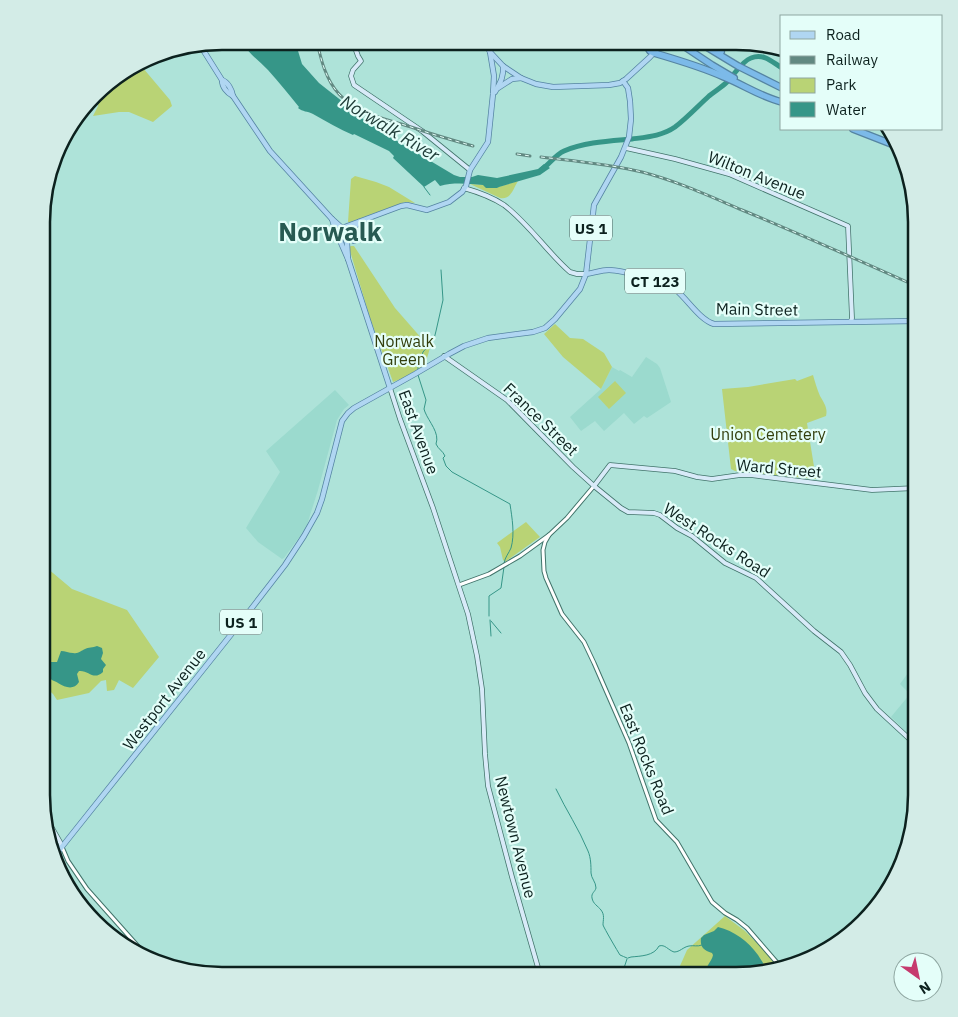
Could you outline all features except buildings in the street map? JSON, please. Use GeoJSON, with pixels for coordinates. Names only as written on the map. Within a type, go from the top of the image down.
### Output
{"type":"FeatureCollection","features":[{"type":"Feature","properties":{"kind":"highway"},"geometry":{"type":"LineString","coordinates":[[649,50],[654,53],[718,71]]}},
{"type":"Feature","properties":{"kind":"highway"},"geometry":{"type":"LineString","coordinates":[[690,50],[718,71],[780,100]]}},
{"type":"Feature","properties":{"kind":"highway"},"geometry":{"type":"LineString","coordinates":[[713,50],[754,75],[780,87]]}},
{"type":"Feature","properties":{"kind":"highway"},"geometry":{"type":"LineString","coordinates":[[718,50],[731,60]]}},
{"type":"Feature","properties":{"kind":"highway"},"geometry":{"type":"LineString","coordinates":[[856,130],[888,143]]}},
{"type":"Feature","properties":{"kind":"main road"},"geometry":{"type":"LineString","coordinates":[[356,50],[360,61],[353,70],[351,76],[352,83],[422,131],[469,172]]}},
{"type":"Feature","properties":{"kind":"main road"},"geometry":{"type":"LineString","coordinates":[[490,52],[503,66],[520,78],[536,84],[553,87],[618,84],[657,50]]}},
{"type":"Feature","properties":{"kind":"main road","name":"East Avenue"},"geometry":{"type":"LineString","coordinates":[[204,51],[270,151],[342,228],[347,244],[348,259]]}},
{"type":"Feature","properties":{"kind":"main road"},"geometry":{"type":"LineString","coordinates":[[342,228],[400,206],[407,205],[427,210],[449,202],[462,192],[469,172],[488,143],[494,76],[490,52]]}},
{"type":"Feature","properties":{"kind":"main road"},"geometry":{"type":"LineString","coordinates":[[494,76],[498,67],[503,66]]}},
{"type":"Feature","properties":{"kind":"main road"},"geometry":{"type":"LineString","coordinates":[[493,94],[504,74],[503,66]]}},
{"type":"Feature","properties":{"kind":"main road"},"geometry":{"type":"LineString","coordinates":[[497,88],[512,79],[520,78]]}},
{"type":"Feature","properties":{"kind":"main road","name":"US 1"},"geometry":{"type":"LineString","coordinates":[[390,388],[444,356],[483,339],[536,332],[545,328],[580,289],[586,274],[594,205],[627,146],[631,128],[628,89],[623,81]]}},
{"type":"Feature","properties":{"kind":"main road","name":"Wilton Avenue"},"geometry":{"type":"LineString","coordinates":[[627,146],[729,174],[848,226],[852,321]]}},
{"type":"Feature","properties":{"kind":"main road","name":"Main Street"},"geometry":{"type":"LineString","coordinates":[[465,187],[502,204],[570,272],[586,274],[618,270],[662,283],[676,291],[705,319],[714,324],[908,321]]}},
{"type":"Feature","properties":{"kind":"main road","name":"East Avenue"},"geometry":{"type":"LineString","coordinates":[[332,219],[348,259],[400,419],[459,585]]}},
{"type":"Feature","properties":{"kind":"main road"},"geometry":{"type":"LineString","coordinates":[[354,240],[352,236],[353,229],[360,221]]}},
{"type":"Feature","properties":{"kind":"main road","name":"East Avenue"},"geometry":{"type":"LineString","coordinates":[[342,228],[342,246]]}},
{"type":"Feature","properties":{"kind":"main road","name":"France Street"},"geometry":{"type":"LineString","coordinates":[[444,356],[513,405],[594,486]]}},
{"type":"Feature","properties":{"kind":"main road","name":"Westport Avenue"},"geometry":{"type":"LineString","coordinates":[[59,851],[285,565],[317,513],[340,425],[348,413],[390,388]]}},
{"type":"Feature","properties":{"kind":"main road","name":"Ward Street"},"geometry":{"type":"LineString","coordinates":[[594,486],[610,465],[675,471],[712,479],[740,474],[872,490],[908,488]]}},
{"type":"Feature","properties":{"kind":"main road","name":"West Rocks Road"},"geometry":{"type":"LineString","coordinates":[[594,486],[628,512],[660,515],[677,528],[692,536],[725,563],[756,578],[801,620],[840,652],[877,709],[908,738]]}},
{"type":"Feature","properties":{"kind":"main road","name":"Newtown Avenue"},"geometry":{"type":"LineString","coordinates":[[459,585],[468,614],[479,665],[488,786],[538,967]]}},
{"type":"Feature","properties":{"kind":"main road"},"geometry":{"type":"LineString","coordinates":[[53,829],[62,848]]}},
{"type":"Feature","properties":{"kind":"street"},"geometry":{"type":"LineString","coordinates":[[459,585],[483,577],[549,535],[567,518],[594,486]]}},
{"type":"Feature","properties":{"kind":"street","name":"East Rocks Road"},"geometry":{"type":"LineString","coordinates":[[549,535],[543,550],[546,578],[562,614],[584,642],[594,663],[628,743],[656,820],[677,842],[712,902],[724,913],[747,928],[777,962]]}},
{"type":"Feature","properties":{"kind":"street"},"geometry":{"type":"LineString","coordinates":[[62,848],[81,882],[134,943]]}},
{"type":"Feature","properties":{"kind":"shaded area"},"geometry":{"type":"Polygon","coordinates":[[[646,357],[660,368],[671,402],[647,418],[644,416],[634,424],[624,413],[604,431],[595,421],[581,431],[570,417],[601,389],[612,367],[632,377],[646,357]]]}},
{"type":"Feature","properties":{"kind":"shaded area"},"geometry":{"type":"Polygon","coordinates":[[[335,390],[349,405],[337,420],[306,528],[282,559],[258,542],[246,528],[280,472],[266,451],[335,390]]]}},
{"type":"Feature","properties":{"kind":"shaded area"},"geometry":{"type":"Polygon","coordinates":[[[908,673],[908,692],[900,684],[908,673]]]}},
{"type":"Feature","properties":{"kind":"shaded area"},"geometry":{"type":"Polygon","coordinates":[[[908,696],[908,733],[891,717],[908,696]]]}},
{"type":"Feature","properties":{"kind":"green space"},"geometry":{"type":"Polygon","coordinates":[[[144,69],[170,100],[172,106],[153,122],[129,112],[93,116],[100,100],[117,85],[144,69]]]}},
{"type":"Feature","properties":{"kind":"green space"},"geometry":{"type":"Polygon","coordinates":[[[355,176],[389,187],[415,203],[405,202],[348,222],[351,179],[355,176]]]}},
{"type":"Feature","properties":{"kind":"green space"},"geometry":{"type":"Polygon","coordinates":[[[518,181],[509,196],[504,198],[500,198],[470,184],[497,188],[518,181]]]}},
{"type":"Feature","properties":{"kind":"green space","name":"Norwalk Green"},"geometry":{"type":"Polygon","coordinates":[[[354,246],[395,308],[430,348],[425,365],[393,382],[370,318],[350,251],[349,247],[354,246]]]}},
{"type":"Feature","properties":{"kind":"green space"},"geometry":{"type":"Polygon","coordinates":[[[555,324],[570,338],[583,339],[604,353],[612,367],[601,389],[563,357],[544,334],[555,324]]]}},
{"type":"Feature","properties":{"kind":"green space","name":"Union Cemetery"},"geometry":{"type":"Polygon","coordinates":[[[813,375],[826,410],[826,416],[807,423],[816,479],[735,471],[731,469],[722,389],[748,387],[795,379],[797,381],[813,375]]]}},
{"type":"Feature","properties":{"kind":"green space"},"geometry":{"type":"Polygon","coordinates":[[[615,381],[626,393],[609,409],[598,397],[615,381]]]}},
{"type":"Feature","properties":{"kind":"green space"},"geometry":{"type":"Polygon","coordinates":[[[526,522],[540,537],[505,562],[497,543],[526,522]]]}},
{"type":"Feature","properties":{"kind":"green space"},"geometry":{"type":"Polygon","coordinates":[[[50,571],[72,589],[127,610],[159,657],[133,688],[119,680],[114,690],[107,691],[106,680],[101,681],[89,693],[57,700],[50,691],[50,571]]]}},
{"type":"Feature","properties":{"kind":"green space"},"geometry":{"type":"Polygon","coordinates":[[[725,916],[745,931],[776,962],[748,967],[680,967],[687,950],[725,916]]]}},
{"type":"Feature","properties":{"kind":"water"},"geometry":{"type":"Polygon","coordinates":[[[248,50],[298,50],[302,64],[319,83],[357,113],[357,115],[454,175],[472,177],[478,175],[497,178],[538,169],[544,164],[550,168],[540,175],[497,188],[462,184],[440,186],[435,180],[424,187],[393,158],[394,156],[389,151],[298,108],[276,79],[248,50]]]}},
{"type":"Feature","properties":{"kind":"water"},"geometry":{"type":"Polygon","coordinates":[[[97,646],[102,648],[101,659],[106,665],[103,672],[96,676],[79,671],[77,674],[79,682],[72,687],[64,686],[51,679],[50,662],[57,662],[61,651],[77,653],[86,648],[97,646]]]}},
{"type":"Feature","properties":{"kind":"water"},"geometry":{"type":"Polygon","coordinates":[[[718,927],[735,934],[754,950],[764,965],[748,967],[707,967],[713,955],[703,948],[701,938],[718,927]]]}},
{"type":"Feature","properties":{"kind":"waterway","name":"Norwalk River"},"geometry":{"type":"LineString","coordinates":[[541,170],[561,153],[572,148],[598,142],[649,137],[670,130],[725,84],[741,65],[751,58],[764,57],[780,67]]}},
{"type":"Feature","properties":{"kind":"waterway"},"geometry":{"type":"LineString","coordinates":[[424,187],[430,195]]}},
{"type":"Feature","properties":{"kind":"waterway"},"geometry":{"type":"LineString","coordinates":[[418,371],[423,352],[434,339],[436,331],[443,300],[441,270]]}},
{"type":"Feature","properties":{"kind":"waterway"},"geometry":{"type":"LineString","coordinates":[[418,375],[426,400],[424,409],[437,436],[436,444],[445,456],[443,458],[446,466],[452,472],[510,504],[513,537],[511,548],[504,563]]}},
{"type":"Feature","properties":{"kind":"waterway"},"geometry":{"type":"LineString","coordinates":[[489,616],[489,596],[501,588],[504,567]]}},
{"type":"Feature","properties":{"kind":"waterway"},"geometry":{"type":"LineString","coordinates":[[490,620],[491,636]]}},
{"type":"Feature","properties":{"kind":"waterway"},"geometry":{"type":"LineString","coordinates":[[491,621],[501,633]]}},
{"type":"Feature","properties":{"kind":"waterway"},"geometry":{"type":"LineString","coordinates":[[556,789],[589,854],[591,875],[596,888],[592,895],[593,902],[601,910],[604,918],[603,925],[620,955],[627,958]]}},
{"type":"Feature","properties":{"kind":"waterway"},"geometry":{"type":"LineString","coordinates":[[628,958],[651,954],[659,946],[665,946],[674,952],[685,947],[702,945]]}},
{"type":"Feature","properties":{"kind":"waterway"},"geometry":{"type":"LineString","coordinates":[[624,967],[627,959]]}},
{"type":"Feature","properties":{"kind":"railway"},"geometry":{"type":"LineString","coordinates":[[319,50],[327,76],[334,88],[346,101],[354,106],[382,118],[473,146]]}},
{"type":"Feature","properties":{"kind":"railway"},"geometry":{"type":"LineString","coordinates":[[517,154],[530,156]]}},
{"type":"Feature","properties":{"kind":"railway"},"geometry":{"type":"LineString","coordinates":[[541,157],[617,167],[668,180],[786,228],[908,282]]}},
{"type":"Feature","properties":{"kind":"district","name":"Norwalk"},"geometry":{"type":"Point","coordinates":[330,231]}}]}
